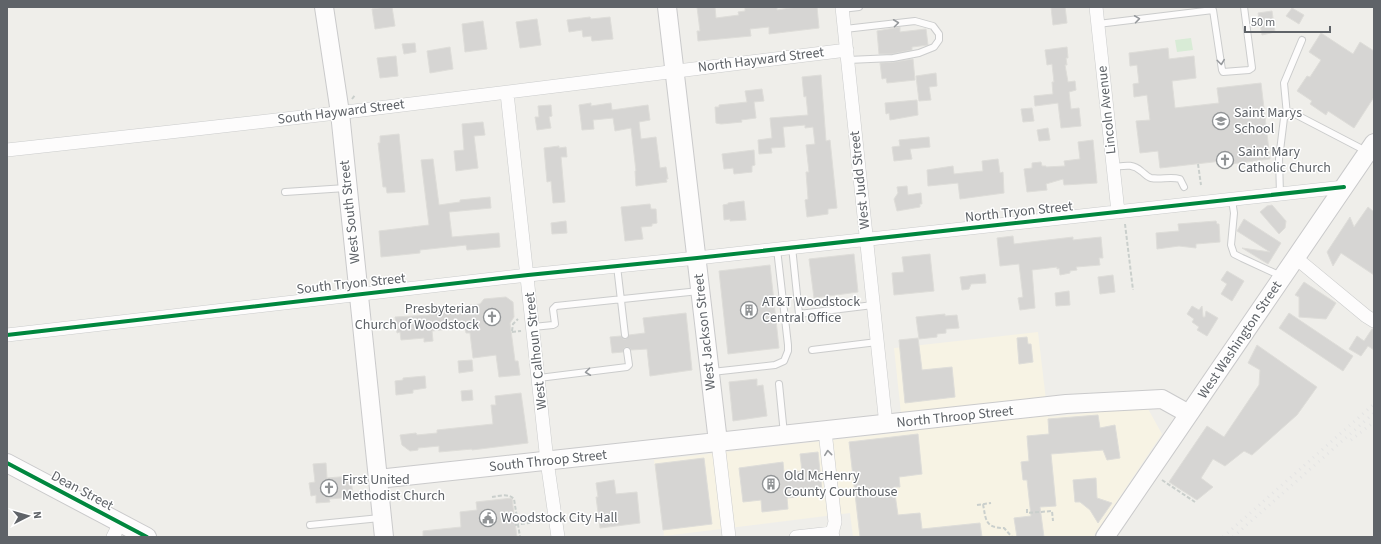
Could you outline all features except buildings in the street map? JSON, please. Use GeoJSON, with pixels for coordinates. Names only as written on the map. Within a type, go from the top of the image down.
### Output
{"type":"FeatureCollection","features":[{"type":"Feature","properties":{"kind":"street","name":"West South Street"},"geometry":{"type":"LineString","coordinates":[[324,7],[340,113],[384,537]]}},
{"type":"Feature","properties":{"kind":"street","name":"West Jackson Street"},"geometry":{"type":"LineString","coordinates":[[667,7],[729,537]]}},
{"type":"Feature","properties":{"kind":"street","name":"Lincoln Avenue"},"geometry":{"type":"LineString","coordinates":[[1096,7],[1113,167],[1121,212]]}},
{"type":"Feature","properties":{"kind":"street","name":"West Judd Street"},"geometry":{"type":"LineString","coordinates":[[842,8],[886,425]]}},
{"type":"Feature","properties":{"kind":"street","name":"North Hayward Street"},"geometry":{"type":"LineString","coordinates":[[675,70],[848,55]]}},
{"type":"Feature","properties":{"kind":"street","name":"South Hayward Street"},"geometry":{"type":"LineString","coordinates":[[7,150],[340,113],[675,70]]}},
{"type":"Feature","properties":{"kind":"street","name":"West Calhoun Street"},"geometry":{"type":"LineString","coordinates":[[507,92],[528,274],[547,461],[558,537]]}},
{"type":"Feature","properties":{"kind":"street","name":"West Washington Street"},"geometry":{"type":"LineString","coordinates":[[1105,537],[1371,148]]}},
{"type":"Feature","properties":{"kind":"street","name":"North Tryon Street"},"geometry":{"type":"LineString","coordinates":[[697,258],[1344,187]]}},
{"type":"Feature","properties":{"kind":"street","name":"South Tryon Street"},"geometry":{"type":"LineString","coordinates":[[7,334],[358,295],[528,274],[697,258]]}},
{"type":"Feature","properties":{"kind":"street"},"geometry":{"type":"LineString","coordinates":[[1296,258],[1374,321]]}},
{"type":"Feature","properties":{"kind":"street","name":"North Throop Street"},"geometry":{"type":"LineString","coordinates":[[718,442],[886,425],[1066,404],[1162,399],[1189,414]]}},
{"type":"Feature","properties":{"kind":"street"},"geometry":{"type":"LineString","coordinates":[[796,537],[832,535],[835,522],[825,431]]}},
{"type":"Feature","properties":{"kind":"street","name":"South Throop Street"},"geometry":{"type":"LineString","coordinates":[[378,479],[718,442]]}},
{"type":"Feature","properties":{"kind":"street","name":"Dean Street"},"geometry":{"type":"LineString","coordinates":[[7,464],[116,530],[147,537]]}},
{"type":"Feature","properties":{"kind":"lane"},"geometry":{"type":"LineString","coordinates":[[842,8],[859,7]]}},
{"type":"Feature","properties":{"kind":"lane"},"geometry":{"type":"LineString","coordinates":[[1098,24],[1213,10],[1222,70],[1223,72],[1227,73],[1249,70],[1252,68],[1244,7]]}},
{"type":"Feature","properties":{"kind":"lane"},"geometry":{"type":"LineString","coordinates":[[845,29],[915,21],[933,26],[939,34],[939,40],[934,47],[919,53],[893,58],[848,55]]}},
{"type":"Feature","properties":{"kind":"lane"},"geometry":{"type":"LineString","coordinates":[[1287,115],[1284,83],[1302,40]]}},
{"type":"Feature","properties":{"kind":"lane"},"geometry":{"type":"LineString","coordinates":[[1280,194],[1279,159],[1284,118],[1291,112],[1371,148]]}},
{"type":"Feature","properties":{"kind":"lane"},"geometry":{"type":"LineString","coordinates":[[1113,167],[1131,165],[1138,168],[1149,177],[1174,177],[1180,179],[1184,187]]}},
{"type":"Feature","properties":{"kind":"lane"},"geometry":{"type":"LineString","coordinates":[[285,192],[347,188]]}},
{"type":"Feature","properties":{"kind":"lane"},"geometry":{"type":"LineString","coordinates":[[1232,200],[1234,213],[1231,245],[1234,254],[1283,277]]}},
{"type":"Feature","properties":{"kind":"lane"},"geometry":{"type":"LineString","coordinates":[[792,247],[799,314],[873,305]]}},
{"type":"Feature","properties":{"kind":"lane"},"geometry":{"type":"LineString","coordinates":[[710,372],[775,365],[784,361],[788,351],[788,345],[777,249]]}},
{"type":"Feature","properties":{"kind":"lane"},"geometry":{"type":"LineString","coordinates":[[617,266],[625,335]]}},
{"type":"Feature","properties":{"kind":"lane"},"geometry":{"type":"LineString","coordinates":[[533,327],[555,324],[553,309],[556,306],[701,290]]}},
{"type":"Feature","properties":{"kind":"lane"},"geometry":{"type":"LineString","coordinates":[[812,350],[877,342]]}},
{"type":"Feature","properties":{"kind":"lane"},"geometry":{"type":"LineString","coordinates":[[539,378],[627,367],[629,365],[627,351]]}},
{"type":"Feature","properties":{"kind":"lane"},"geometry":{"type":"LineString","coordinates":[[779,384],[784,435]]}},
{"type":"Feature","properties":{"kind":"lane"},"geometry":{"type":"LineString","coordinates":[[310,525],[382,518]]}},
{"type":"Feature","properties":{"kind":"path"},"geometry":{"type":"LineString","coordinates":[[1198,164],[1200,185]]}},
{"type":"Feature","properties":{"kind":"path"},"geometry":{"type":"LineString","coordinates":[[1121,212],[1133,290]]}},
{"type":"Feature","properties":{"kind":"path"},"geometry":{"type":"LineString","coordinates":[[511,332],[513,324],[518,319]]}},
{"type":"Feature","properties":{"kind":"path"},"geometry":{"type":"LineString","coordinates":[[1161,479],[1195,502]]}},
{"type":"Feature","properties":{"kind":"path"},"geometry":{"type":"LineString","coordinates":[[492,497],[508,495],[514,498],[520,537]]}},
{"type":"Feature","properties":{"kind":"path"},"geometry":{"type":"LineString","coordinates":[[977,505],[991,503]]}},
{"type":"Feature","properties":{"kind":"path"},"geometry":{"type":"LineString","coordinates":[[983,504],[986,519],[990,524],[994,528],[1004,528],[1012,537]]}},
{"type":"Feature","properties":{"kind":"path"},"geometry":{"type":"LineString","coordinates":[[1026,509],[1027,513],[1052,511],[1053,520]]}},
{"type":"Feature","properties":{"kind":"path"},"geometry":{"type":"LineString","coordinates":[[517,524],[542,521]]}},
{"type":"Feature","properties":{"kind":"shaded area"},"geometry":{"type":"Polygon","coordinates":[[[1038,332],[1048,417],[1147,407],[1162,434],[1093,537],[853,537],[850,513],[664,536],[654,460],[903,432],[894,348],[1038,332]]]}},
{"type":"Feature","properties":{"kind":"green space"},"geometry":{"type":"Polygon","coordinates":[[[1191,38],[1193,50],[1177,52],[1175,40],[1191,38]]]}},
{"type":"Feature","properties":{"kind":"railway"},"geometry":{"type":"LineString","coordinates":[[1223,537],[1374,404]]}},
{"type":"Feature","properties":{"kind":"railway"},"geometry":{"type":"LineString","coordinates":[[1233,537],[1374,413]]}},
{"type":"Feature","properties":{"kind":"railway"},"geometry":{"type":"LineString","coordinates":[[1351,440],[1374,422]]}},
{"type":"Feature","properties":{"kind":"cycle path"},"geometry":{"type":"LineString","coordinates":[[7,335],[528,275],[697,258],[1344,187]]}},
{"type":"Feature","properties":{"kind":"cycle path"},"geometry":{"type":"LineString","coordinates":[[7,463],[147,537]]}},
{"type":"Feature","properties":{"kind":"place","name":"Saint Marys School"},"geometry":{"type":"Point","coordinates":[1221,121]}},
{"type":"Feature","properties":{"kind":"place","name":"Saint Mary Catholic Church"},"geometry":{"type":"Point","coordinates":[1225,160]}},
{"type":"Feature","properties":{"kind":"place","name":"AT&T Woodstock Central Office"},"geometry":{"type":"Point","coordinates":[749,310]}},
{"type":"Feature","properties":{"kind":"place","name":"Presbyterian Church of Woodstock"},"geometry":{"type":"Point","coordinates":[492,317]}},
{"type":"Feature","properties":{"kind":"place","name":"Old McHenry County Courthouse"},"geometry":{"type":"Point","coordinates":[771,484]}},
{"type":"Feature","properties":{"kind":"place","name":"First United Methodist Church"},"geometry":{"type":"Point","coordinates":[329,488]}},
{"type":"Feature","properties":{"kind":"place","name":"Woodstock City Hall"},"geometry":{"type":"Point","coordinates":[488,518]}}]}
